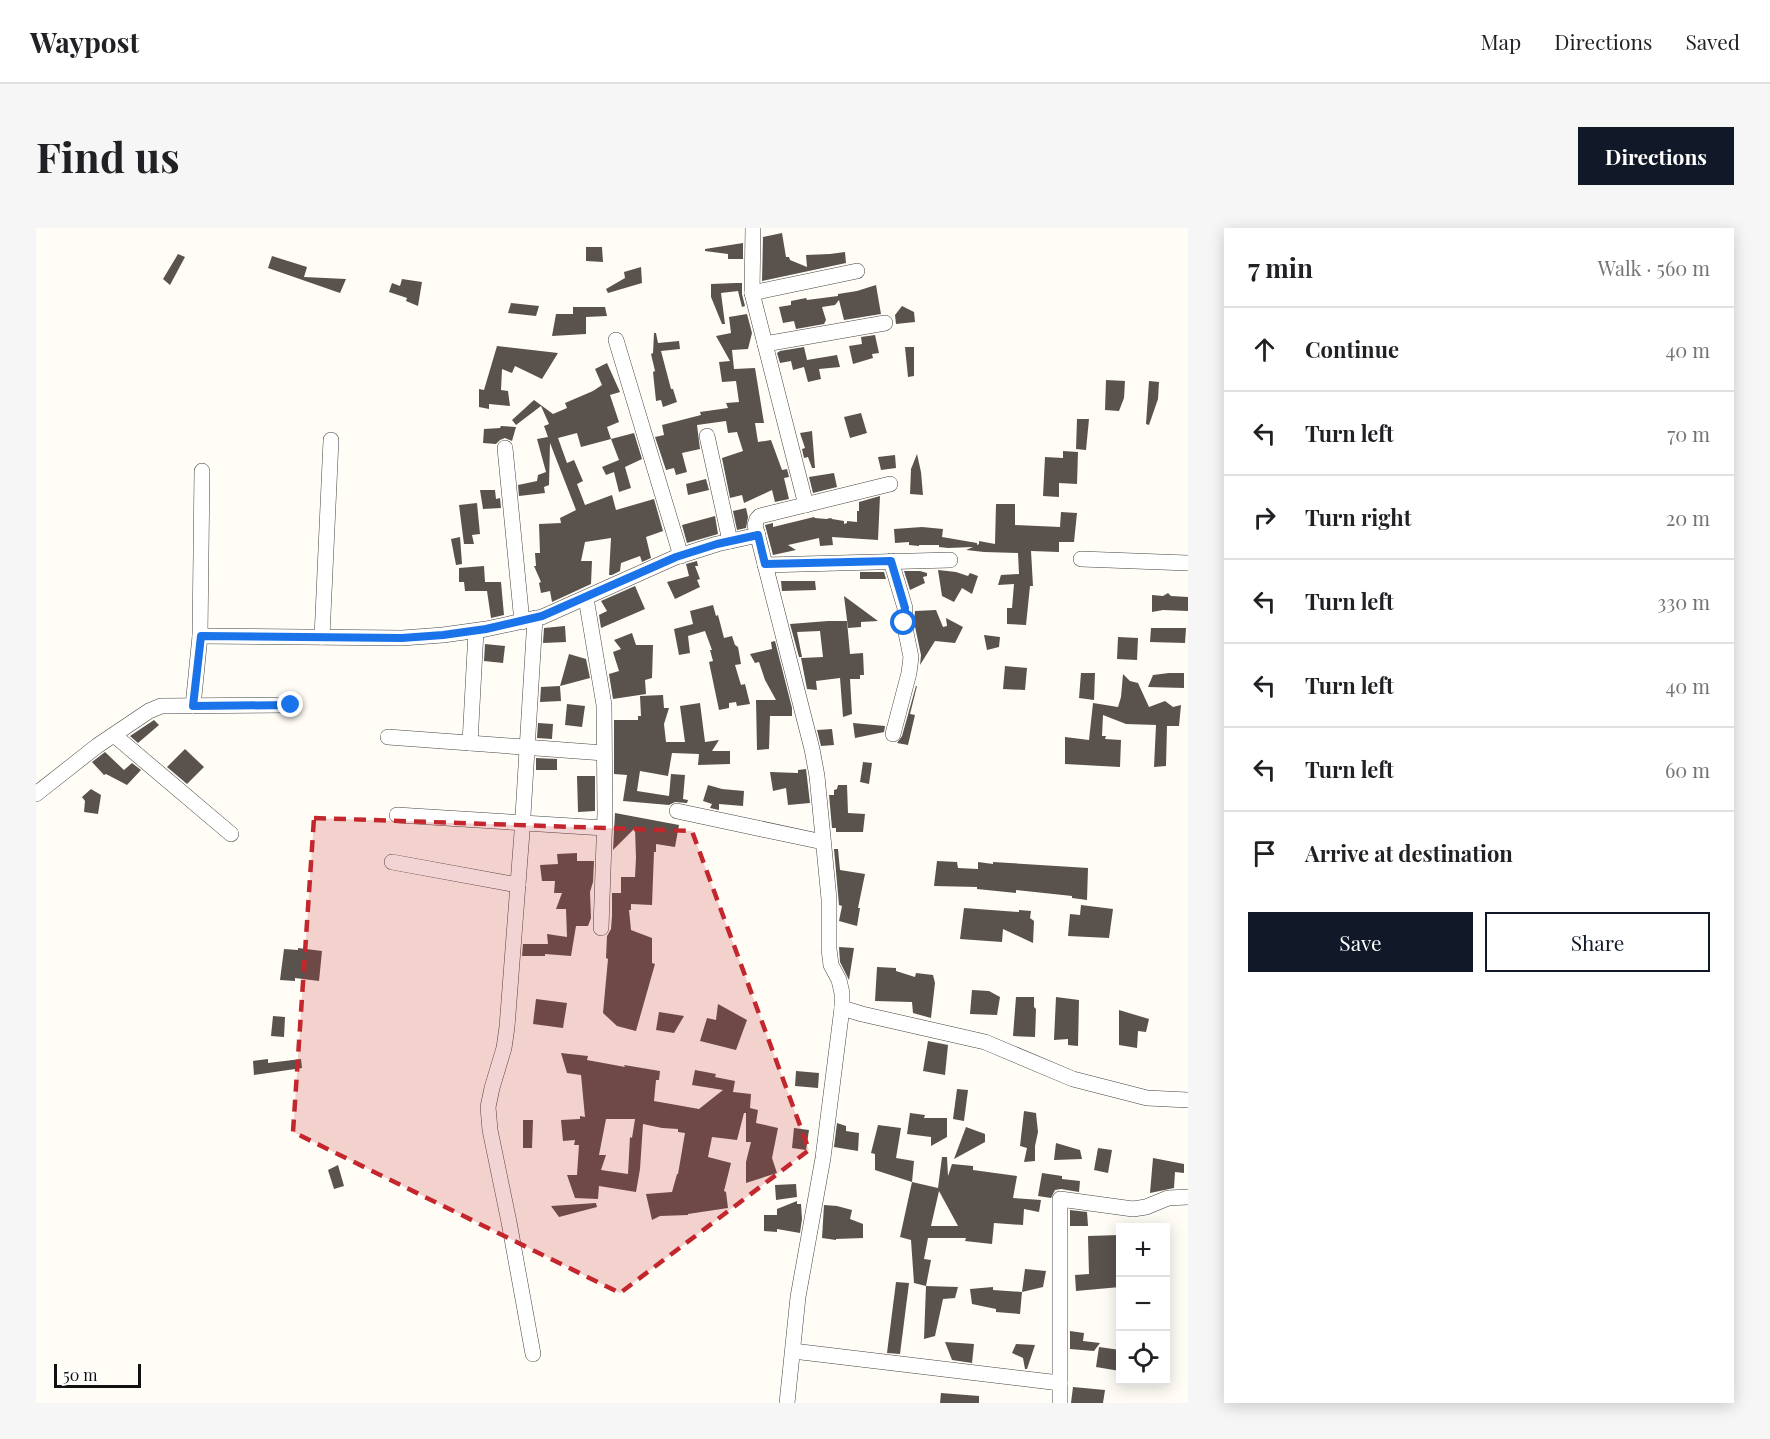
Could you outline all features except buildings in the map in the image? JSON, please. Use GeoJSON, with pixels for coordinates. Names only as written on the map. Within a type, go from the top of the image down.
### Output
{"type":"FeatureCollection","features":[{"type":"Feature","properties":{"kind":"street"},"geometry":{"type":"LineString","coordinates":[[753,228],[752,293],[806,504]]}},
{"type":"Feature","properties":{"kind":"street"},"geometry":{"type":"LineString","coordinates":[[752,293],[857,271]]}},
{"type":"Feature","properties":{"kind":"street"},"geometry":{"type":"LineString","coordinates":[[765,344],[885,323]]}},
{"type":"Feature","properties":{"kind":"street"},"geometry":{"type":"LineString","coordinates":[[616,340],[681,556]]}},
{"type":"Feature","properties":{"kind":"street"},"geometry":{"type":"LineString","coordinates":[[707,436],[730,541]]}},
{"type":"Feature","properties":{"kind":"street"},"geometry":{"type":"LineString","coordinates":[[322,637],[331,440]]}},
{"type":"Feature","properties":{"kind":"street"},"geometry":{"type":"LineString","coordinates":[[505,448],[528,620],[527,747],[504,1048],[488,1107],[490,1130],[533,1354]]}},
{"type":"Feature","properties":{"kind":"street"},"geometry":{"type":"LineString","coordinates":[[193,706],[201,636],[202,471]]}},
{"type":"Feature","properties":{"kind":"street"},"geometry":{"type":"LineString","coordinates":[[788,1403],[798,1297],[824,1153],[842,993],[831,965],[829,950],[828,899],[817,776],[812,749],[755,525],[760,516],[890,484]]}},
{"type":"Feature","properties":{"kind":"street"},"geometry":{"type":"LineString","coordinates":[[201,636],[402,638],[477,631],[528,620],[586,598],[638,573],[681,556],[758,535]]}},
{"type":"Feature","properties":{"kind":"street"},"geometry":{"type":"LineString","coordinates":[[1081,559],[1188,563]]}},
{"type":"Feature","properties":{"kind":"street"},"geometry":{"type":"LineString","coordinates":[[765,564],[950,560]]}},
{"type":"Feature","properties":{"kind":"street"},"geometry":{"type":"LineString","coordinates":[[891,561],[905,608],[904,623],[911,657],[893,734]]}},
{"type":"Feature","properties":{"kind":"street"},"geometry":{"type":"LineString","coordinates":[[586,598],[604,705],[601,928]]}},
{"type":"Feature","properties":{"kind":"street"},"geometry":{"type":"LineString","coordinates":[[470,743],[477,631]]}},
{"type":"Feature","properties":{"kind":"street"},"geometry":{"type":"LineString","coordinates":[[36,794],[80,759],[148,711],[161,706],[291,705]]}},
{"type":"Feature","properties":{"kind":"street"},"geometry":{"type":"LineString","coordinates":[[114,735],[231,834]]}},
{"type":"Feature","properties":{"kind":"street"},"geometry":{"type":"LineString","coordinates":[[388,737],[604,753]]}},
{"type":"Feature","properties":{"kind":"street"},"geometry":{"type":"LineString","coordinates":[[677,811],[823,842]]}},
{"type":"Feature","properties":{"kind":"street"},"geometry":{"type":"LineString","coordinates":[[397,815],[604,828]]}},
{"type":"Feature","properties":{"kind":"street"},"geometry":{"type":"LineString","coordinates":[[392,862],[518,885]]}},
{"type":"Feature","properties":{"kind":"street"},"geometry":{"type":"LineString","coordinates":[[842,1008],[985,1042],[1073,1079],[1147,1098],[1188,1100]]}},
{"type":"Feature","properties":{"kind":"street"},"geometry":{"type":"LineString","coordinates":[[1060,1403],[1060,1199],[1133,1209],[1146,1207],[1168,1198],[1188,1197]]}},
{"type":"Feature","properties":{"kind":"street"},"geometry":{"type":"LineString","coordinates":[[793,1351],[1060,1383]]}},
{"type":"Feature","properties":{"kind":"highlighted area"},"geometry":{"type":"Polygon","coordinates":[[[314,818],[692,831],[809,1150],[620,1293],[293,1132],[314,818]]]}},
{"type":"Feature","properties":{"kind":"route"},"geometry":{"type":"LineString","coordinates":[[291,705],[193,706],[201,636],[402,638],[443,635],[514,624],[542,616],[676,557],[717,544],[758,535],[765,564],[891,561],[905,608],[904,623]]}}]}
